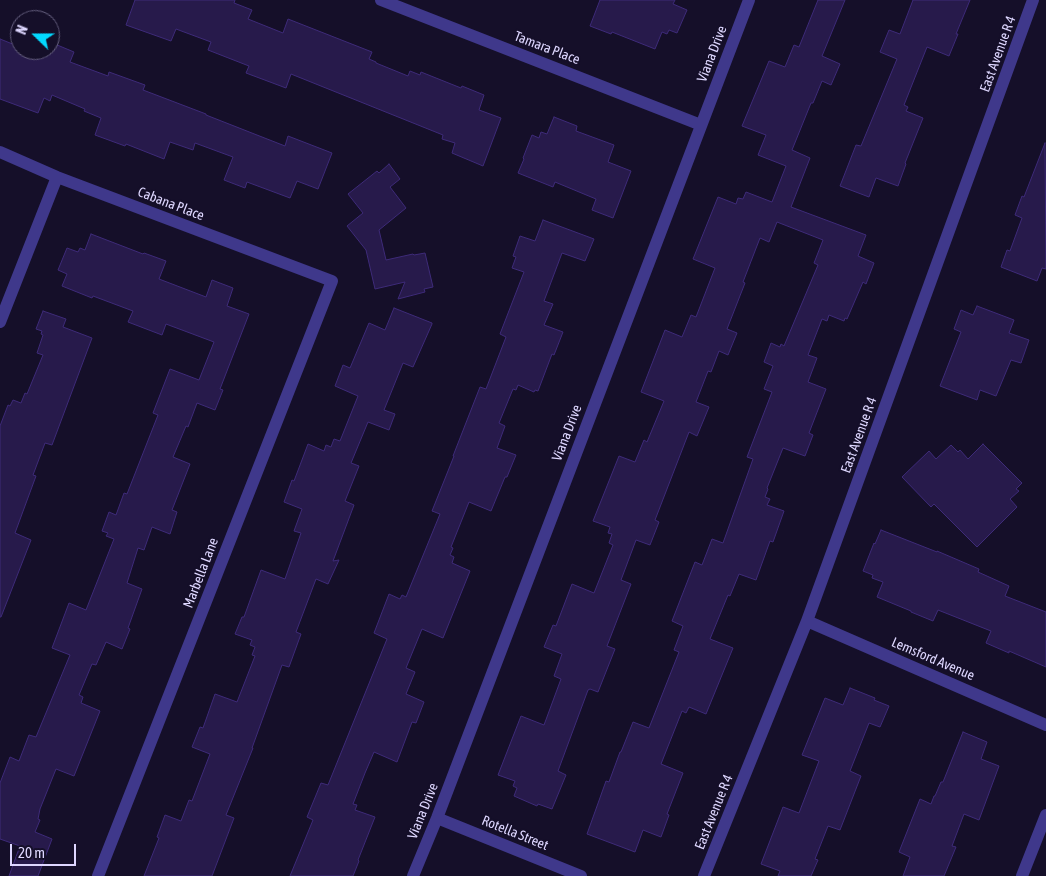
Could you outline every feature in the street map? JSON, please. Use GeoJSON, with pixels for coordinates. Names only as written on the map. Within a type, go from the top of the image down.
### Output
{"type":"FeatureCollection","features":[{"type":"Feature","properties":{"kind":"street","name":"Tamara Place"},"geometry":{"type":"LineString","coordinates":[[381,0],[701,125]]}},
{"type":"Feature","properties":{"kind":"street","name":"Viana Drive"},"geometry":{"type":"LineString","coordinates":[[413,876],[437,818],[749,0]]}},
{"type":"Feature","properties":{"kind":"street","name":"East Avenue R 4"},"geometry":{"type":"LineString","coordinates":[[704,876],[807,621],[1033,0]]}},
{"type":"Feature","properties":{"kind":"street","name":"Cabana Place"},"geometry":{"type":"LineString","coordinates":[[0,152],[57,177],[332,281]]}},
{"type":"Feature","properties":{"kind":"street"},"geometry":{"type":"LineString","coordinates":[[0,322],[57,177]]}},
{"type":"Feature","properties":{"kind":"street","name":"Marbella Lane"},"geometry":{"type":"LineString","coordinates":[[98,876],[332,281]]}},
{"type":"Feature","properties":{"kind":"street","name":"Lemsford Avenue"},"geometry":{"type":"LineString","coordinates":[[807,621],[1046,725]]}},
{"type":"Feature","properties":{"kind":"street"},"geometry":{"type":"LineString","coordinates":[[1022,876],[1046,815]]}},
{"type":"Feature","properties":{"kind":"street","name":"Rotella Street"},"geometry":{"type":"LineString","coordinates":[[437,818],[581,876]]}},
{"type":"Feature","properties":{"kind":"building"},"geometry":{"type":"Polygon","coordinates":[[[135,0],[235,0],[234,3],[252,10],[248,19],[283,33],[288,19],[372,52],[369,59],[408,76],[410,71],[420,75],[421,72],[484,95],[479,110],[501,118],[483,166],[452,153],[455,143],[442,139],[443,135],[291,74],[286,88],[246,73],[249,66],[208,50],[211,42],[176,29],[171,41],[126,25],[135,0]]]}},
{"type":"Feature","properties":{"kind":"building"},"geometry":{"type":"Polygon","coordinates":[[[600,0],[675,0],[673,4],[687,10],[677,33],[669,30],[667,34],[662,32],[655,49],[612,32],[611,34],[590,26],[600,0]]]}},
{"type":"Feature","properties":{"kind":"building"},"geometry":{"type":"Polygon","coordinates":[[[818,0],[845,0],[822,56],[840,64],[831,85],[822,81],[792,150],[810,158],[791,207],[866,235],[858,256],[874,263],[866,284],[863,282],[847,319],[845,318],[844,321],[829,315],[827,321],[822,319],[808,355],[817,358],[808,382],[826,389],[809,433],[813,435],[805,456],[783,448],[765,497],[770,499],[767,505],[784,511],[773,542],[770,541],[756,580],[739,574],[730,596],[728,595],[710,639],[733,648],[706,714],[689,707],[686,713],[682,711],[661,764],[683,773],[667,814],[669,815],[661,837],[643,830],[635,852],[587,834],[606,781],[609,782],[633,722],[649,728],[679,652],[674,650],[683,626],[672,621],[695,562],[702,565],[712,539],[723,543],[753,459],[747,457],[772,392],[764,389],[773,366],[764,362],[771,343],[780,347],[781,344],[784,346],[818,265],[814,263],[823,240],[777,222],[769,242],[760,238],[727,329],[737,333],[728,355],[719,351],[711,372],[708,371],[696,402],[709,407],[697,436],[689,432],[655,520],[659,522],[650,545],[636,540],[621,580],[631,584],[607,646],[615,649],[598,692],[588,690],[558,771],[566,775],[552,809],[538,804],[537,806],[514,796],[517,788],[513,786],[515,781],[498,775],[521,716],[544,725],[561,679],[554,676],[562,654],[544,647],[553,625],[556,626],[572,584],[594,593],[613,545],[609,543],[612,534],[608,533],[610,527],[593,521],[619,456],[635,462],[644,440],[647,442],[664,401],[641,392],[665,330],[682,337],[691,315],[696,317],[715,268],[693,259],[718,197],[736,204],[738,198],[743,199],[746,192],[772,202],[786,166],[758,155],[766,135],[742,126],[769,61],[785,67],[794,45],[799,47],[818,0]]]}},
{"type":"Feature","properties":{"kind":"building"},"geometry":{"type":"Polygon","coordinates":[[[913,0],[970,0],[949,56],[927,47],[904,105],[908,107],[906,111],[923,118],[898,186],[876,178],[869,197],[840,186],[856,145],[861,146],[897,59],[880,52],[889,30],[900,34],[913,0]]]}},
{"type":"Feature","properties":{"kind":"building"},"geometry":{"type":"Polygon","coordinates":[[[0,39],[10,43],[10,60],[60,60],[60,46],[74,52],[70,62],[108,76],[109,72],[145,85],[143,90],[285,146],[288,136],[332,153],[318,189],[297,181],[290,198],[247,182],[245,188],[224,180],[233,157],[195,143],[193,150],[170,142],[164,159],[126,144],[125,146],[95,135],[101,118],[52,95],[50,101],[44,98],[38,113],[0,99],[0,39]]]}},
{"type":"Feature","properties":{"kind":"building"},"geometry":{"type":"Polygon","coordinates":[[[554,117],[577,126],[576,131],[614,145],[608,162],[631,171],[613,218],[592,210],[596,199],[555,182],[553,187],[518,173],[532,135],[539,138],[541,132],[547,134],[554,117]]]}},
{"type":"Feature","properties":{"kind":"building"},"geometry":{"type":"Polygon","coordinates":[[[1045,143],[1046,269],[1042,268],[1037,281],[1001,267],[1007,250],[1010,251],[1022,218],[1015,215],[1045,143]]]}},
{"type":"Feature","properties":{"kind":"building"},"geometry":{"type":"Polygon","coordinates":[[[389,164],[400,179],[390,187],[406,208],[379,230],[386,260],[425,253],[433,287],[424,289],[425,292],[398,299],[405,282],[375,289],[366,250],[347,226],[363,213],[348,194],[389,164]]]}},
{"type":"Feature","properties":{"kind":"building"},"geometry":{"type":"Polygon","coordinates":[[[543,220],[594,239],[585,261],[562,253],[544,301],[553,304],[544,325],[563,332],[554,355],[552,354],[538,391],[535,390],[534,392],[518,385],[516,390],[513,389],[499,423],[505,426],[497,448],[516,455],[491,511],[469,502],[451,547],[453,548],[450,555],[454,557],[452,563],[470,571],[443,638],[422,629],[406,668],[415,672],[406,694],[424,702],[416,723],[412,722],[397,762],[374,752],[365,773],[353,804],[357,805],[355,810],[375,817],[353,876],[290,876],[313,820],[307,817],[321,783],[328,785],[387,639],[374,633],[389,594],[400,599],[402,595],[406,597],[440,514],[432,511],[453,456],[480,387],[486,389],[506,337],[500,334],[524,272],[512,268],[516,257],[513,256],[520,236],[535,241],[543,220]]]}},
{"type":"Feature","properties":{"kind":"building"},"geometry":{"type":"Polygon","coordinates":[[[91,234],[166,261],[159,279],[206,297],[212,280],[233,288],[227,306],[249,314],[220,389],[223,390],[215,410],[197,403],[188,427],[186,426],[173,457],[190,464],[172,510],[177,512],[170,534],[152,527],[144,550],[138,548],[127,583],[142,589],[122,649],[106,642],[96,665],[92,664],[79,695],[83,697],[81,703],[100,711],[74,776],[56,769],[40,809],[38,819],[40,820],[35,832],[52,839],[38,876],[9,876],[20,846],[0,839],[0,783],[10,757],[19,761],[29,735],[36,737],[70,655],[52,648],[69,603],[86,610],[114,539],[106,536],[108,533],[102,531],[109,512],[116,515],[124,493],[127,494],[158,415],[153,413],[170,369],[199,380],[214,342],[166,324],[162,335],[128,322],[133,311],[62,286],[67,274],[58,270],[67,248],[78,252],[80,248],[85,250],[91,234]]]}},
{"type":"Feature","properties":{"kind":"building"},"geometry":{"type":"Polygon","coordinates":[[[977,306],[1014,320],[1009,333],[1029,340],[1021,363],[1011,360],[996,396],[980,390],[977,400],[940,386],[961,332],[954,329],[961,310],[973,315],[977,306]]]}},
{"type":"Feature","properties":{"kind":"building"},"geometry":{"type":"Polygon","coordinates":[[[394,308],[432,324],[413,367],[403,363],[384,410],[395,414],[389,430],[368,422],[351,463],[359,466],[345,501],[354,505],[333,561],[339,560],[328,584],[316,579],[296,632],[301,634],[289,667],[282,665],[253,748],[226,815],[234,818],[212,876],[144,876],[159,838],[157,837],[165,815],[181,821],[189,800],[192,801],[210,754],[192,747],[200,727],[203,728],[215,694],[237,702],[255,656],[252,655],[255,647],[250,645],[252,640],[235,634],[242,617],[244,617],[261,570],[285,579],[301,533],[294,531],[302,509],[284,502],[292,480],[294,481],[308,444],[324,451],[326,445],[331,447],[334,439],[340,441],[358,396],[335,386],[343,365],[350,368],[369,323],[385,330],[394,308]]]}},
{"type":"Feature","properties":{"kind":"building"},"geometry":{"type":"Polygon","coordinates":[[[43,311],[66,319],[63,327],[92,338],[52,445],[45,443],[33,475],[36,476],[15,533],[31,540],[0,617],[0,426],[8,405],[10,406],[13,400],[21,403],[25,393],[27,394],[43,355],[37,353],[43,335],[41,334],[42,331],[36,329],[43,311]]]}},
{"type":"Feature","properties":{"kind":"building"},"geometry":{"type":"Polygon","coordinates":[[[983,444],[1022,483],[1016,489],[1019,491],[1010,499],[1017,507],[977,547],[934,504],[931,507],[902,477],[929,451],[936,459],[951,445],[958,452],[960,450],[968,459],[983,444]]]}},
{"type":"Feature","properties":{"kind":"building"},"geometry":{"type":"Polygon","coordinates":[[[881,530],[979,569],[978,572],[1009,586],[1005,596],[1046,612],[1046,667],[986,643],[991,631],[938,610],[933,621],[877,597],[883,582],[872,578],[873,575],[863,571],[881,530]]]}},
{"type":"Feature","properties":{"kind":"building"},"geometry":{"type":"Polygon","coordinates":[[[850,688],[889,706],[880,727],[869,723],[850,771],[861,776],[840,830],[828,826],[815,859],[818,860],[811,876],[778,876],[780,871],[761,864],[783,807],[799,813],[819,761],[802,755],[825,698],[843,705],[850,688]]]}},
{"type":"Feature","properties":{"kind":"building"},"geometry":{"type":"Polygon","coordinates":[[[963,732],[987,742],[981,759],[999,766],[979,820],[964,814],[952,846],[956,847],[944,876],[903,876],[910,857],[899,852],[920,799],[931,804],[941,782],[943,782],[963,732]]]}}]}
